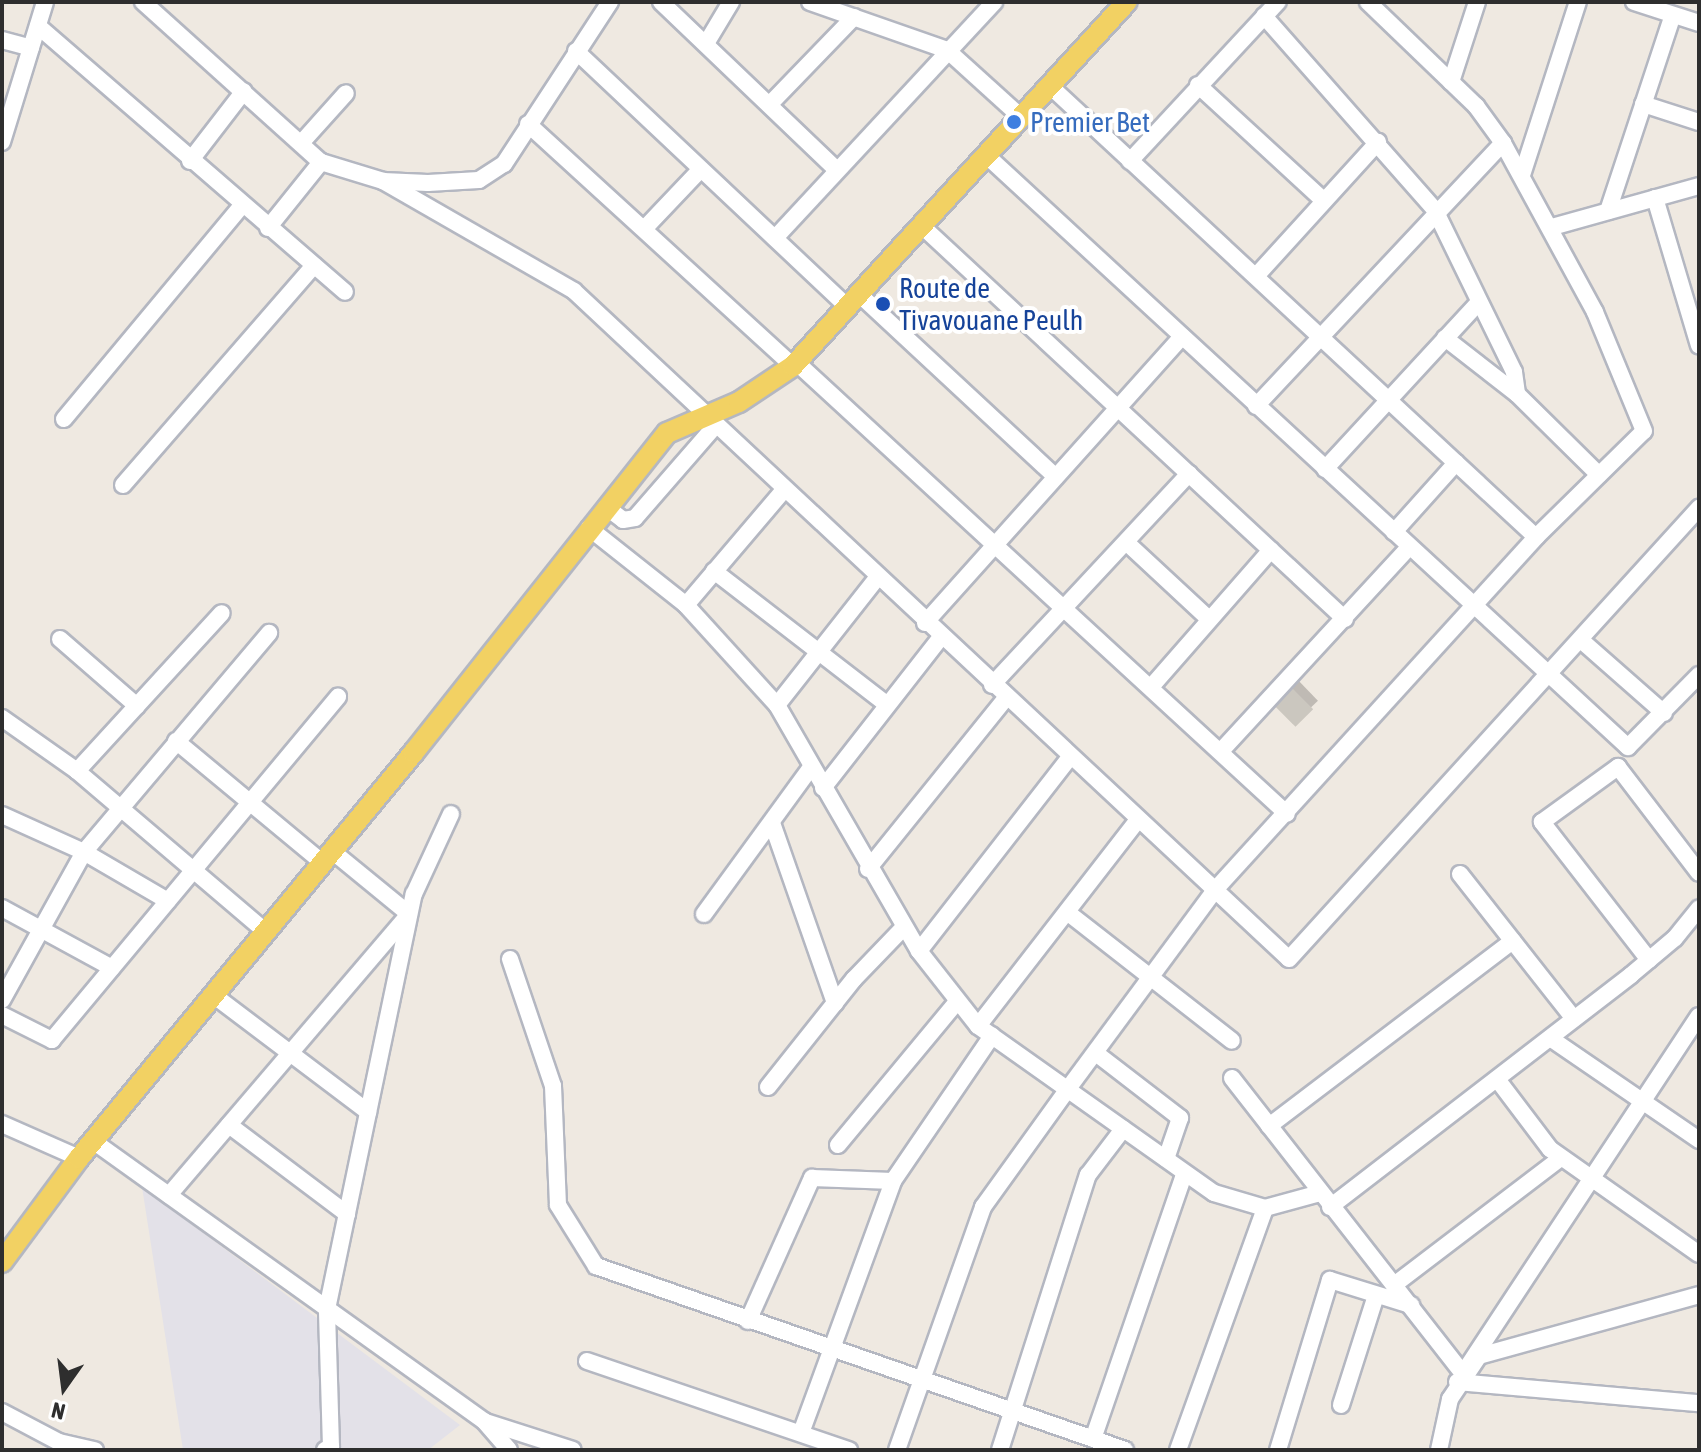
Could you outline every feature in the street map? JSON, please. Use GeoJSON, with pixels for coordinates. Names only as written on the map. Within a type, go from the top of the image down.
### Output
{"type":"FeatureCollection","features":[{"type":"Feature","properties":{"kind":"main road"},"geometry":{"type":"LineString","coordinates":[[2,1262],[79,1158],[667,433],[707,421],[794,364],[1127,2]]}},
{"type":"Feature","properties":{"kind":"street"},"geometry":{"type":"LineString","coordinates":[[2,142],[45,2]]}},
{"type":"Feature","properties":{"kind":"street"},"geometry":{"type":"LineString","coordinates":[[143,2],[303,141],[321,162],[383,181],[574,291],[707,421],[1289,959],[1582,641],[1699,508]]}},
{"type":"Feature","properties":{"kind":"street"},"geometry":{"type":"LineString","coordinates":[[383,181],[479,180],[504,164],[610,2]]}},
{"type":"Feature","properties":{"kind":"street"},"geometry":{"type":"LineString","coordinates":[[661,2],[707,42],[837,170]]}},
{"type":"Feature","properties":{"kind":"street"},"geometry":{"type":"LineString","coordinates":[[707,42],[731,2]]}},
{"type":"Feature","properties":{"kind":"street"},"geometry":{"type":"LineString","coordinates":[[810,2],[947,50],[1021,117]]}},
{"type":"Feature","properties":{"kind":"street"},"geometry":{"type":"LineString","coordinates":[[775,238],[994,2]]}},
{"type":"Feature","properties":{"kind":"street"},"geometry":{"type":"LineString","coordinates":[[1130,161],[1278,2]]}},
{"type":"Feature","properties":{"kind":"street"},"geometry":{"type":"LineString","coordinates":[[897,1450],[925,1382],[983,1207],[1067,1090],[1097,1054],[1214,891],[1536,537],[1644,431],[1595,312],[1552,227],[1503,143],[1451,82],[1368,2]]}},
{"type":"Feature","properties":{"kind":"street"},"geometry":{"type":"LineString","coordinates":[[1451,82],[1477,2]]}},
{"type":"Feature","properties":{"kind":"street"},"geometry":{"type":"LineString","coordinates":[[1522,175],[1578,2]]}},
{"type":"Feature","properties":{"kind":"street"},"geometry":{"type":"LineString","coordinates":[[1634,2],[1699,23]]}},
{"type":"Feature","properties":{"kind":"street"},"geometry":{"type":"LineString","coordinates":[[1608,211],[1673,15]]}},
{"type":"Feature","properties":{"kind":"street"},"geometry":{"type":"LineString","coordinates":[[1264,16],[1435,210],[1514,372],[1517,394]]}},
{"type":"Feature","properties":{"kind":"street"},"geometry":{"type":"LineString","coordinates":[[770,104],[854,17]]}},
{"type":"Feature","properties":{"kind":"street"},"geometry":{"type":"LineString","coordinates":[[38,26],[190,161],[345,292]]}},
{"type":"Feature","properties":{"kind":"street"},"geometry":{"type":"LineString","coordinates":[[2,40],[31,48]]}},
{"type":"Feature","properties":{"kind":"street"},"geometry":{"type":"LineString","coordinates":[[576,51],[775,238],[854,301],[1056,477]]}},
{"type":"Feature","properties":{"kind":"street"},"geometry":{"type":"LineString","coordinates":[[1049,85],[1536,537]]}},
{"type":"Feature","properties":{"kind":"street"},"geometry":{"type":"LineString","coordinates":[[1198,85],[1324,201]]}},
{"type":"Feature","properties":{"kind":"street"},"geometry":{"type":"LineString","coordinates":[[190,161],[244,91]]}},
{"type":"Feature","properties":{"kind":"street"},"geometry":{"type":"LineString","coordinates":[[303,141],[346,93]]}},
{"type":"Feature","properties":{"kind":"street"},"geometry":{"type":"LineString","coordinates":[[1643,104],[1699,122]]}},
{"type":"Feature","properties":{"kind":"street"},"geometry":{"type":"LineString","coordinates":[[528,124],[995,545],[1287,814]]}},
{"type":"Feature","properties":{"kind":"street"},"geometry":{"type":"LineString","coordinates":[[1257,275],[1378,142]]}},
{"type":"Feature","properties":{"kind":"street"},"geometry":{"type":"LineString","coordinates":[[1256,406],[1435,210],[1503,143]]}},
{"type":"Feature","properties":{"kind":"street"},"geometry":{"type":"LineString","coordinates":[[987,156],[1628,747],[1699,675]]}},
{"type":"Feature","properties":{"kind":"street"},"geometry":{"type":"LineString","coordinates":[[268,228],[321,162]]}},
{"type":"Feature","properties":{"kind":"street"},"geometry":{"type":"LineString","coordinates":[[645,228],[701,169]]}},
{"type":"Feature","properties":{"kind":"street"},"geometry":{"type":"LineString","coordinates":[[1552,227],[1699,186]]}},
{"type":"Feature","properties":{"kind":"street"},"geometry":{"type":"LineString","coordinates":[[1655,198],[1699,346]]}},
{"type":"Feature","properties":{"kind":"street"},"geometry":{"type":"LineString","coordinates":[[64,419],[242,205]]}},
{"type":"Feature","properties":{"kind":"street"},"geometry":{"type":"LineString","coordinates":[[923,227],[1345,619]]}},
{"type":"Feature","properties":{"kind":"street"},"geometry":{"type":"LineString","coordinates":[[123,485],[314,265]]}},
{"type":"Feature","properties":{"kind":"street"},"geometry":{"type":"LineString","coordinates":[[1325,469],[1479,302]]}},
{"type":"Feature","properties":{"kind":"street"},"geometry":{"type":"LineString","coordinates":[[925,623],[1182,337]]}},
{"type":"Feature","properties":{"kind":"street"},"geometry":{"type":"LineString","coordinates":[[1445,338],[1517,394],[1599,475]]}},
{"type":"Feature","properties":{"kind":"street"},"geometry":{"type":"LineString","coordinates":[[606,507],[623,520],[635,518],[707,421]]}},
{"type":"Feature","properties":{"kind":"street"},"geometry":{"type":"LineString","coordinates":[[1394,532],[1456,463]]}},
{"type":"Feature","properties":{"kind":"street"},"geometry":{"type":"LineString","coordinates":[[992,685],[1189,474]]}},
{"type":"Feature","properties":{"kind":"street"},"geometry":{"type":"LineString","coordinates":[[686,605],[783,491]]}},
{"type":"Feature","properties":{"kind":"street"},"geometry":{"type":"LineString","coordinates":[[589,528],[686,605],[777,705],[868,869],[919,951],[956,1003],[978,1026],[1214,1193],[1265,1208],[1320,1193]]}},
{"type":"Feature","properties":{"kind":"street"},"geometry":{"type":"LineString","coordinates":[[1126,542],[1209,619]]}},
{"type":"Feature","properties":{"kind":"street"},"geometry":{"type":"LineString","coordinates":[[1221,751],[1409,547]]}},
{"type":"Feature","properties":{"kind":"street"},"geometry":{"type":"LineString","coordinates":[[1151,687],[1271,550]]}},
{"type":"Feature","properties":{"kind":"street"},"geometry":{"type":"LineString","coordinates":[[714,571],[886,704]]}},
{"type":"Feature","properties":{"kind":"street"},"geometry":{"type":"LineString","coordinates":[[777,705],[877,578]]}},
{"type":"Feature","properties":{"kind":"street"},"geometry":{"type":"LineString","coordinates":[[77,771],[222,613]]}},
{"type":"Feature","properties":{"kind":"street"},"geometry":{"type":"LineString","coordinates":[[2,1000],[84,852],[269,633]]}},
{"type":"Feature","properties":{"kind":"street"},"geometry":{"type":"LineString","coordinates":[[823,788],[941,637]]}},
{"type":"Feature","properties":{"kind":"street"},"geometry":{"type":"LineString","coordinates":[[60,639],[137,706]]}},
{"type":"Feature","properties":{"kind":"street"},"geometry":{"type":"LineString","coordinates":[[1582,641],[1664,713]]}},
{"type":"Feature","properties":{"kind":"street"},"geometry":{"type":"LineString","coordinates":[[2,1015],[52,1040],[338,697]]}},
{"type":"Feature","properties":{"kind":"street"},"geometry":{"type":"LineString","coordinates":[[868,869],[1006,698]]}},
{"type":"Feature","properties":{"kind":"street"},"geometry":{"type":"LineString","coordinates":[[2,718],[77,771],[264,930]]}},
{"type":"Feature","properties":{"kind":"street"},"geometry":{"type":"LineString","coordinates":[[176,741],[250,803],[409,914]]}},
{"type":"Feature","properties":{"kind":"street"},"geometry":{"type":"LineString","coordinates":[[919,951],[1070,757]]}},
{"type":"Feature","properties":{"kind":"street"},"geometry":{"type":"LineString","coordinates":[[704,914],[811,767]]}},
{"type":"Feature","properties":{"kind":"street"},"geometry":{"type":"LineString","coordinates":[[1649,960],[1542,822],[1618,767],[1699,873]]}},
{"type":"Feature","properties":{"kind":"street"},"geometry":{"type":"LineString","coordinates":[[325,1450],[331,1447],[327,1309],[409,914],[421,870],[451,814]]}},
{"type":"Feature","properties":{"kind":"street"},"geometry":{"type":"LineString","coordinates":[[2,815],[84,852],[168,901]]}},
{"type":"Feature","properties":{"kind":"street"},"geometry":{"type":"LineString","coordinates":[[978,1026],[1138,820]]}},
{"type":"Feature","properties":{"kind":"street"},"geometry":{"type":"LineString","coordinates":[[772,823],[835,1003]]}},
{"type":"Feature","properties":{"kind":"street"},"geometry":{"type":"LineString","coordinates":[[1460,874],[1574,1019]]}},
{"type":"Feature","properties":{"kind":"street"},"geometry":{"type":"LineString","coordinates":[[2,908],[112,968]]}},
{"type":"Feature","properties":{"kind":"street"},"geometry":{"type":"LineString","coordinates":[[1330,1207],[1649,960],[1698,910]]}},
{"type":"Feature","properties":{"kind":"street"},"geometry":{"type":"LineString","coordinates":[[1067,912],[1232,1041]]}},
{"type":"Feature","properties":{"kind":"street"},"geometry":{"type":"LineString","coordinates":[[169,1195],[409,914]]}},
{"type":"Feature","properties":{"kind":"street"},"geometry":{"type":"LineString","coordinates":[[768,1087],[835,1003],[904,927]]}},
{"type":"Feature","properties":{"kind":"street"},"geometry":{"type":"LineString","coordinates":[[1269,1126],[1513,941]]}},
{"type":"Feature","properties":{"kind":"street"},"geometry":{"type":"LineString","coordinates":[[510,959],[553,1086],[558,1205],[596,1266],[1095,1443],[1125,1450]]}},
{"type":"Feature","properties":{"kind":"street"},"geometry":{"type":"LineString","coordinates":[[212,994],[368,1112]]}},
{"type":"Feature","properties":{"kind":"street"},"geometry":{"type":"LineString","coordinates":[[838,1145],[956,1003]]}},
{"type":"Feature","properties":{"kind":"street"},"geometry":{"type":"LineString","coordinates":[[1439,1450],[1462,1374],[1698,1021]]}},
{"type":"Feature","properties":{"kind":"street"},"geometry":{"type":"LineString","coordinates":[[801,1433],[893,1181],[992,1036]]}},
{"type":"Feature","properties":{"kind":"street"},"geometry":{"type":"LineString","coordinates":[[1550,1038],[1699,1140]]}},
{"type":"Feature","properties":{"kind":"street"},"geometry":{"type":"LineString","coordinates":[[1097,1054],[1180,1118],[1166,1159]]}},
{"type":"Feature","properties":{"kind":"street"},"geometry":{"type":"LineString","coordinates":[[1232,1078],[1462,1374],[1699,1403]]}},
{"type":"Feature","properties":{"kind":"street"},"geometry":{"type":"LineString","coordinates":[[1497,1079],[1561,1158],[1699,1254]]}},
{"type":"Feature","properties":{"kind":"street"},"geometry":{"type":"LineString","coordinates":[[2,1124],[79,1158]]}},
{"type":"Feature","properties":{"kind":"street"},"geometry":{"type":"LineString","coordinates":[[229,1125],[347,1214]]}},
{"type":"Feature","properties":{"kind":"street"},"geometry":{"type":"LineString","coordinates":[[1000,1450],[1088,1175],[1123,1129]]}},
{"type":"Feature","properties":{"kind":"street"},"geometry":{"type":"LineString","coordinates":[[93,1141],[484,1421],[509,1450]]}},
{"type":"Feature","properties":{"kind":"street"},"geometry":{"type":"LineString","coordinates":[[1394,1285],[1561,1158]]}},
{"type":"Feature","properties":{"kind":"street"},"geometry":{"type":"LineString","coordinates":[[1095,1443],[1184,1174]]}},
{"type":"Feature","properties":{"kind":"street"},"geometry":{"type":"LineString","coordinates":[[748,1321],[812,1178],[893,1181]]}},
{"type":"Feature","properties":{"kind":"street"},"geometry":{"type":"LineString","coordinates":[[1178,1450],[1265,1208]]}},
{"type":"Feature","properties":{"kind":"street"},"geometry":{"type":"LineString","coordinates":[[1278,1450],[1330,1280],[1411,1305]]}},
{"type":"Feature","properties":{"kind":"street"},"geometry":{"type":"LineString","coordinates":[[1341,1405],[1376,1295]]}},
{"type":"Feature","properties":{"kind":"street"},"geometry":{"type":"LineString","coordinates":[[1462,1374],[1495,1348],[1699,1295]]}},
{"type":"Feature","properties":{"kind":"street"},"geometry":{"type":"LineString","coordinates":[[587,1361],[849,1450]]}},
{"type":"Feature","properties":{"kind":"street"},"geometry":{"type":"LineString","coordinates":[[2,1412],[59,1442],[95,1450]]}},
{"type":"Feature","properties":{"kind":"street"},"geometry":{"type":"LineString","coordinates":[[484,1421],[573,1450]]}},
{"type":"Feature","properties":{"kind":"shaded area"},"geometry":{"type":"Polygon","coordinates":[[[142,1187],[460,1425],[428,1450],[183,1450],[142,1187]]]}},
{"type":"Feature","properties":{"kind":"building"},"geometry":{"type":"Polygon","coordinates":[[[1287,683],[1313,709],[1295,727],[1269,701],[1287,683]]]}},
{"type":"Feature","properties":{"kind":"place","name":"Premier Bet"},"geometry":{"type":"Point","coordinates":[1014,122]}},
{"type":"Feature","properties":{"kind":"place","name":"Route de Tivavouane Peulh"},"geometry":{"type":"Point","coordinates":[883,304]}}]}
